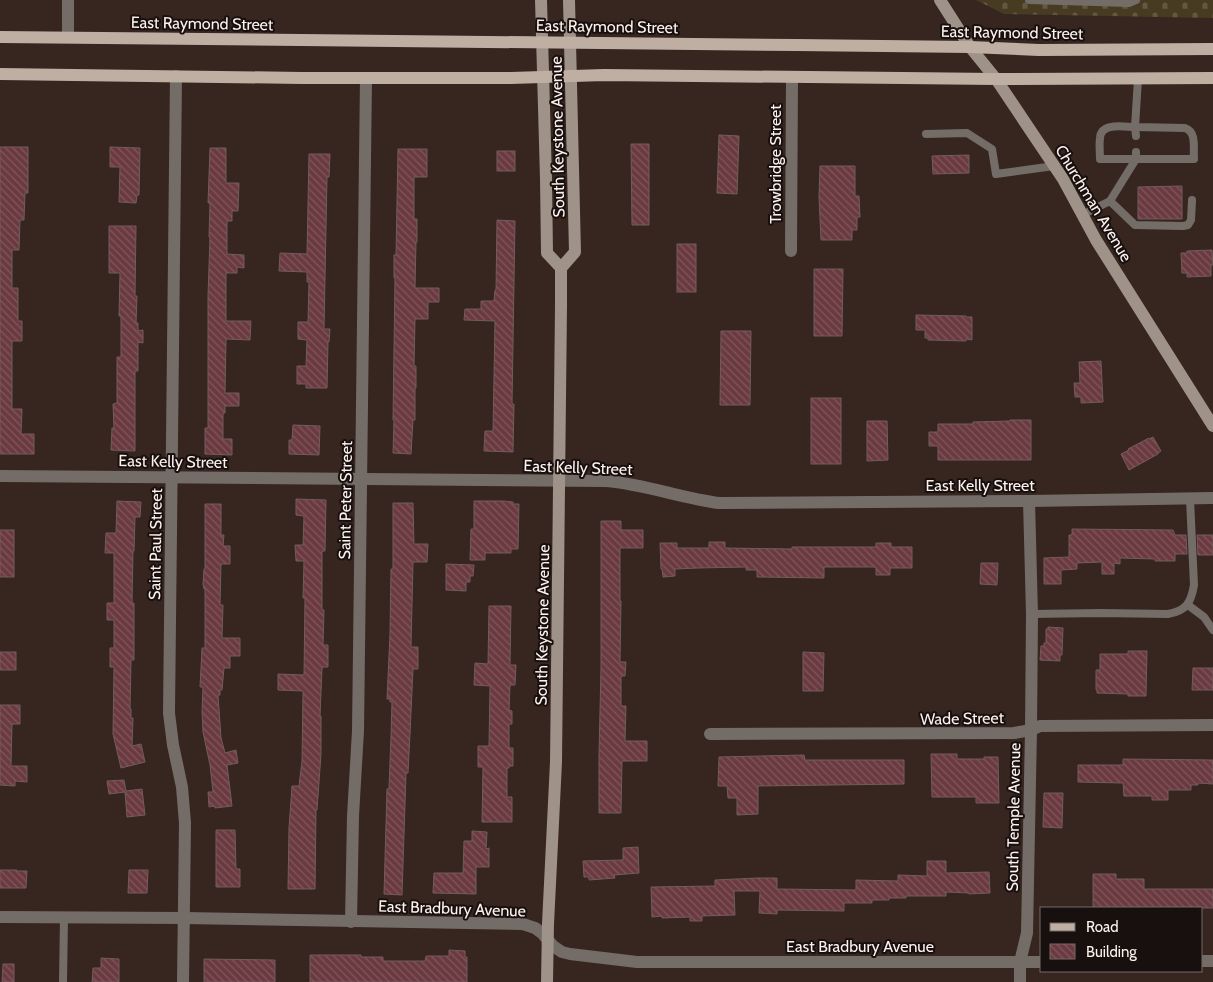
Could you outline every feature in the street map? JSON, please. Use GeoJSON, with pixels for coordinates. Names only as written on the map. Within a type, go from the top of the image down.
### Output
{"type":"FeatureCollection","features":[{"type":"Feature","properties":{"kind":"main road","name":"South Keystone Avenue"},"geometry":{"type":"LineString","coordinates":[[541,0],[547,253],[561,268]]}},
{"type":"Feature","properties":{"kind":"main road","name":"South Keystone Avenue"},"geometry":{"type":"LineString","coordinates":[[547,982],[556,762],[561,268],[575,252],[569,0]]}},
{"type":"Feature","properties":{"kind":"main road","name":"Churchman Avenue"},"geometry":{"type":"LineString","coordinates":[[940,0],[970,47],[996,79],[1063,179],[1096,240],[1213,426]]}},
{"type":"Feature","properties":{"kind":"main road","name":"East Raymond Street"},"geometry":{"type":"LineString","coordinates":[[0,37],[970,47],[1039,50],[1213,49]]}},
{"type":"Feature","properties":{"kind":"main road"},"geometry":{"type":"LineString","coordinates":[[0,74],[366,78],[543,78],[572,76],[996,79],[1213,78]]}},
{"type":"Feature","properties":{"kind":"street"},"geometry":{"type":"LineString","coordinates":[[68,0],[68,38]]}},
{"type":"Feature","properties":{"kind":"street","name":"Saint Paul Street"},"geometry":{"type":"LineString","coordinates":[[176,76],[169,713],[184,810],[183,982]]}},
{"type":"Feature","properties":{"kind":"street","name":"Trowbridge Street"},"geometry":{"type":"LineString","coordinates":[[791,251],[792,77]]}},
{"type":"Feature","properties":{"kind":"street","name":"Saint Peter Street"},"geometry":{"type":"LineString","coordinates":[[351,922],[353,816],[358,731],[366,78]]}},
{"type":"Feature","properties":{"kind":"street","name":"East Kelly Street"},"geometry":{"type":"LineString","coordinates":[[0,476],[606,481],[719,503],[1213,498]]}},
{"type":"Feature","properties":{"kind":"street","name":"South Temple Avenue"},"geometry":{"type":"LineString","coordinates":[[1020,982],[1020,962],[1027,934],[1031,730],[1032,614],[1029,501]]}},
{"type":"Feature","properties":{"kind":"street","name":"Wade Street"},"geometry":{"type":"LineString","coordinates":[[710,734],[1004,734],[1031,730],[1040,726],[1213,725]]}},
{"type":"Feature","properties":{"kind":"street","name":"East Bradbury Avenue"},"geometry":{"type":"LineString","coordinates":[[0,917],[523,924],[535,928],[542,933],[562,952],[574,956],[637,962],[1040,962]]}},
{"type":"Feature","properties":{"kind":"lane"},"geometry":{"type":"LineString","coordinates":[[1029,0],[1129,3],[1136,0]]}},
{"type":"Feature","properties":{"kind":"lane"},"geometry":{"type":"LineString","coordinates":[[1136,136],[1138,79]]}},
{"type":"Feature","properties":{"kind":"lane"},"geometry":{"type":"LineString","coordinates":[[1109,127],[1136,127],[1152,127],[1172,132],[1185,128],[1190,130],[1193,134],[1195,162],[1172,156],[1119,156],[1100,159],[1100,136],[1103,130],[1109,127]]}},
{"type":"Feature","properties":{"kind":"lane"},"geometry":{"type":"LineString","coordinates":[[1118,127],[1119,136]]}},
{"type":"Feature","properties":{"kind":"lane"},"geometry":{"type":"LineString","coordinates":[[1152,127],[1153,137]]}},
{"type":"Feature","properties":{"kind":"lane"},"geometry":{"type":"LineString","coordinates":[[926,134],[967,134],[992,149],[996,174],[1054,166]]}},
{"type":"Feature","properties":{"kind":"lane"},"geometry":{"type":"LineString","coordinates":[[1082,215],[1110,201],[1136,156]]}},
{"type":"Feature","properties":{"kind":"lane"},"geometry":{"type":"LineString","coordinates":[[1110,201],[1135,225],[1182,226],[1188,225],[1190,220],[1192,200]]}},
{"type":"Feature","properties":{"kind":"lane"},"geometry":{"type":"LineString","coordinates":[[1032,614],[1168,614],[1177,612],[1188,605],[1194,585],[1190,499]]}},
{"type":"Feature","properties":{"kind":"lane"},"geometry":{"type":"LineString","coordinates":[[1188,605],[1204,617],[1213,630]]}},
{"type":"Feature","properties":{"kind":"lane"},"geometry":{"type":"LineString","coordinates":[[64,917],[64,982]]}},
{"type":"Feature","properties":{"kind":"green space"},"geometry":{"type":"Polygon","coordinates":[[[976,0],[1213,0],[1213,18],[1004,14],[976,0]]]}},
{"type":"Feature","properties":{"kind":"building"},"geometry":{"type":"Polygon","coordinates":[[[719,135],[739,136],[737,194],[717,193],[719,135]]]}},
{"type":"Feature","properties":{"kind":"building"},"geometry":{"type":"Polygon","coordinates":[[[631,144],[649,144],[649,225],[632,225],[631,144]]]}},
{"type":"Feature","properties":{"kind":"building"},"geometry":{"type":"Polygon","coordinates":[[[0,147],[28,147],[28,193],[25,193],[24,220],[20,220],[19,250],[12,250],[12,288],[18,288],[18,321],[22,321],[22,341],[12,341],[12,409],[22,409],[21,434],[34,434],[34,454],[0,454],[0,147]]]}},
{"type":"Feature","properties":{"kind":"building"},"geometry":{"type":"Polygon","coordinates":[[[110,147],[140,148],[139,195],[137,195],[136,203],[119,202],[120,167],[110,167],[110,147]]]}},
{"type":"Feature","properties":{"kind":"building"},"geometry":{"type":"Polygon","coordinates":[[[210,148],[226,148],[226,183],[239,183],[238,211],[232,211],[232,221],[227,221],[227,254],[244,255],[244,268],[237,267],[237,273],[226,273],[226,321],[251,321],[250,340],[226,339],[225,393],[239,393],[239,406],[225,406],[225,413],[223,413],[223,439],[232,439],[232,455],[205,454],[205,428],[208,428],[210,203],[208,203],[210,148]]]}},
{"type":"Feature","properties":{"kind":"building"},"geometry":{"type":"Polygon","coordinates":[[[398,149],[427,149],[427,177],[414,177],[414,219],[417,219],[415,288],[439,288],[439,302],[428,302],[428,319],[415,319],[414,366],[416,366],[416,388],[411,454],[393,453],[394,255],[396,255],[398,149]]]}},
{"type":"Feature","properties":{"kind":"building"},"geometry":{"type":"Polygon","coordinates":[[[497,151],[515,151],[515,171],[497,171],[497,151]]]}},
{"type":"Feature","properties":{"kind":"building"},"geometry":{"type":"Polygon","coordinates":[[[309,154],[330,154],[329,177],[327,177],[324,329],[330,329],[327,388],[306,388],[306,384],[297,384],[297,366],[306,366],[307,340],[298,339],[298,322],[308,322],[309,282],[307,282],[307,272],[279,271],[280,253],[307,254],[309,154]]]}},
{"type":"Feature","properties":{"kind":"building"},"geometry":{"type":"Polygon","coordinates":[[[969,155],[969,173],[933,174],[932,156],[969,155]]]}},
{"type":"Feature","properties":{"kind":"building"},"geometry":{"type":"Polygon","coordinates":[[[820,166],[855,166],[855,196],[859,196],[860,217],[857,217],[857,230],[852,230],[852,240],[821,240],[820,166]]]}},
{"type":"Feature","properties":{"kind":"building"},"geometry":{"type":"Polygon","coordinates":[[[1182,186],[1182,219],[1138,219],[1138,187],[1182,186]]]}},
{"type":"Feature","properties":{"kind":"building"},"geometry":{"type":"Polygon","coordinates":[[[497,220],[515,221],[513,452],[484,451],[485,431],[493,431],[495,321],[464,320],[465,309],[481,309],[481,301],[494,301],[496,290],[497,220]]]}},
{"type":"Feature","properties":{"kind":"building"},"geometry":{"type":"Polygon","coordinates":[[[109,226],[136,226],[136,323],[138,323],[138,331],[143,330],[143,343],[138,342],[138,371],[135,371],[135,451],[111,450],[112,428],[114,428],[113,404],[117,403],[117,357],[121,357],[121,316],[119,316],[120,273],[109,273],[109,226]]]}},
{"type":"Feature","properties":{"kind":"building"},"geometry":{"type":"Polygon","coordinates":[[[677,244],[696,244],[696,292],[677,292],[677,244]]]}},
{"type":"Feature","properties":{"kind":"building"},"geometry":{"type":"Polygon","coordinates":[[[1212,250],[1213,265],[1211,265],[1211,276],[1187,277],[1187,273],[1182,273],[1181,253],[1212,250]]]}},
{"type":"Feature","properties":{"kind":"building"},"geometry":{"type":"Polygon","coordinates":[[[814,269],[843,269],[842,336],[814,336],[814,269]]]}},
{"type":"Feature","properties":{"kind":"building"},"geometry":{"type":"Polygon","coordinates":[[[916,315],[972,317],[972,340],[928,340],[928,338],[925,338],[925,330],[916,330],[916,315]]]}},
{"type":"Feature","properties":{"kind":"building"},"geometry":{"type":"Polygon","coordinates":[[[721,331],[751,331],[750,405],[720,405],[721,331]]]}},
{"type":"Feature","properties":{"kind":"building"},"geometry":{"type":"Polygon","coordinates":[[[1101,361],[1103,402],[1081,403],[1081,397],[1075,397],[1074,383],[1080,383],[1079,362],[1101,361]]]}},
{"type":"Feature","properties":{"kind":"building"},"geometry":{"type":"Polygon","coordinates":[[[811,398],[841,398],[841,464],[811,464],[811,398]]]}},
{"type":"Feature","properties":{"kind":"building"},"geometry":{"type":"Polygon","coordinates":[[[1031,420],[1031,460],[938,460],[938,446],[929,446],[929,432],[938,432],[938,424],[973,424],[973,422],[1031,420]]]}},
{"type":"Feature","properties":{"kind":"building"},"geometry":{"type":"Polygon","coordinates":[[[867,421],[887,421],[888,460],[867,461],[867,421]]]}},
{"type":"Feature","properties":{"kind":"building"},"geometry":{"type":"Polygon","coordinates":[[[293,425],[320,426],[319,455],[289,454],[289,440],[292,440],[293,425]]]}},
{"type":"Feature","properties":{"kind":"building"},"geometry":{"type":"Polygon","coordinates":[[[1153,437],[1161,451],[1129,470],[1121,454],[1153,437]]]}},
{"type":"Feature","properties":{"kind":"building"},"geometry":{"type":"Polygon","coordinates":[[[296,499],[326,500],[325,551],[322,551],[322,610],[324,610],[323,645],[328,645],[328,667],[323,667],[322,669],[321,754],[316,810],[315,889],[288,889],[292,786],[299,786],[302,761],[303,691],[278,690],[278,674],[304,675],[304,561],[296,561],[295,545],[303,545],[304,516],[296,515],[296,499]]]}},
{"type":"Feature","properties":{"kind":"building"},"geometry":{"type":"Polygon","coordinates":[[[117,501],[141,502],[140,517],[135,517],[133,551],[134,660],[131,660],[130,709],[131,718],[133,718],[132,746],[141,744],[145,762],[121,768],[113,734],[114,667],[110,667],[110,648],[114,648],[114,620],[107,620],[107,603],[114,603],[114,553],[105,553],[106,533],[116,533],[117,501]]]}},
{"type":"Feature","properties":{"kind":"building"},"geometry":{"type":"Polygon","coordinates":[[[474,501],[504,501],[519,504],[518,549],[511,549],[511,553],[485,553],[485,560],[470,560],[471,529],[474,529],[474,501]]]}},
{"type":"Feature","properties":{"kind":"building"},"geometry":{"type":"Polygon","coordinates":[[[393,503],[413,503],[414,544],[428,544],[427,562],[413,562],[411,647],[418,647],[418,669],[413,669],[408,773],[406,773],[402,895],[384,894],[392,702],[390,702],[390,699],[387,699],[391,569],[393,569],[393,503]]]}},
{"type":"Feature","properties":{"kind":"building"},"geometry":{"type":"Polygon","coordinates":[[[205,504],[221,504],[221,535],[224,535],[223,546],[230,546],[230,564],[221,564],[220,605],[223,605],[222,638],[240,638],[240,656],[230,656],[230,668],[224,668],[222,690],[220,690],[220,695],[218,695],[221,738],[225,753],[236,750],[238,763],[227,765],[232,806],[215,808],[215,806],[209,807],[208,792],[213,792],[203,732],[203,687],[200,687],[202,648],[205,648],[205,589],[203,584],[205,569],[205,504]]]}},
{"type":"Feature","properties":{"kind":"building"},"geometry":{"type":"Polygon","coordinates":[[[601,521],[621,521],[621,530],[643,530],[643,548],[620,548],[620,662],[626,662],[625,676],[621,676],[621,706],[626,706],[625,741],[647,741],[647,761],[622,761],[621,813],[599,813],[601,521]]]}},
{"type":"Feature","properties":{"kind":"building"},"geometry":{"type":"Polygon","coordinates":[[[1072,529],[1173,530],[1175,535],[1186,535],[1187,554],[1175,554],[1175,561],[1120,558],[1120,564],[1114,563],[1114,574],[1102,574],[1102,562],[1077,563],[1077,569],[1061,570],[1061,584],[1044,584],[1044,558],[1069,557],[1069,535],[1072,535],[1072,529]]]}},
{"type":"Feature","properties":{"kind":"building"},"geometry":{"type":"Polygon","coordinates":[[[0,530],[14,530],[14,577],[0,577],[0,530]]]}},
{"type":"Feature","properties":{"kind":"building"},"geometry":{"type":"Polygon","coordinates":[[[1197,535],[1213,535],[1213,555],[1198,555],[1197,535]]]}},
{"type":"Feature","properties":{"kind":"building"},"geometry":{"type":"Polygon","coordinates":[[[709,542],[725,542],[725,548],[792,549],[792,547],[876,547],[876,543],[891,543],[891,547],[912,547],[912,568],[890,568],[890,575],[876,575],[876,568],[874,567],[824,567],[824,578],[757,577],[757,570],[746,570],[746,567],[698,568],[675,569],[675,576],[663,577],[660,543],[677,543],[677,548],[709,548],[709,542]]]}},
{"type":"Feature","properties":{"kind":"building"},"geometry":{"type":"Polygon","coordinates":[[[981,563],[998,563],[997,585],[980,584],[981,563]]]}},
{"type":"Feature","properties":{"kind":"building"},"geometry":{"type":"Polygon","coordinates":[[[446,564],[474,565],[473,576],[470,576],[470,582],[466,582],[466,591],[446,590],[446,564]]]}},
{"type":"Feature","properties":{"kind":"building"},"geometry":{"type":"Polygon","coordinates":[[[489,606],[511,606],[510,665],[516,665],[515,685],[510,685],[509,710],[512,711],[512,724],[509,724],[509,748],[513,748],[513,766],[507,768],[507,797],[512,797],[512,822],[482,822],[483,767],[478,767],[478,746],[489,746],[490,686],[474,685],[475,663],[488,664],[489,606]]]}},
{"type":"Feature","properties":{"kind":"building"},"geometry":{"type":"Polygon","coordinates":[[[1048,627],[1063,628],[1060,661],[1040,660],[1041,646],[1044,646],[1044,643],[1046,643],[1046,629],[1048,627]]]}},
{"type":"Feature","properties":{"kind":"building"},"geometry":{"type":"Polygon","coordinates":[[[1128,651],[1147,651],[1146,696],[1097,693],[1096,670],[1100,670],[1100,654],[1128,654],[1128,651]]]}},
{"type":"Feature","properties":{"kind":"building"},"geometry":{"type":"Polygon","coordinates":[[[0,652],[16,652],[16,670],[0,670],[0,652]]]}},
{"type":"Feature","properties":{"kind":"building"},"geometry":{"type":"Polygon","coordinates":[[[803,652],[824,653],[823,691],[803,691],[803,652]]]}},
{"type":"Feature","properties":{"kind":"building"},"geometry":{"type":"Polygon","coordinates":[[[1193,668],[1213,668],[1213,690],[1192,690],[1193,668]]]}},
{"type":"Feature","properties":{"kind":"building"},"geometry":{"type":"Polygon","coordinates":[[[0,705],[20,705],[20,724],[12,724],[11,766],[27,766],[27,782],[15,781],[15,786],[0,785],[0,705]]]}},
{"type":"Feature","properties":{"kind":"building"},"geometry":{"type":"Polygon","coordinates":[[[931,754],[957,754],[957,759],[998,757],[999,803],[976,803],[976,797],[932,797],[931,754]]]}},
{"type":"Feature","properties":{"kind":"building"},"geometry":{"type":"Polygon","coordinates":[[[804,755],[805,760],[904,760],[904,784],[758,786],[758,814],[737,815],[737,798],[728,798],[727,786],[718,786],[719,757],[804,755]]]}},
{"type":"Feature","properties":{"kind":"building"},"geometry":{"type":"Polygon","coordinates":[[[1123,759],[1213,760],[1213,784],[1198,783],[1198,785],[1191,785],[1191,790],[1168,790],[1168,800],[1152,800],[1152,796],[1124,796],[1123,783],[1078,782],[1078,765],[1123,765],[1123,759]]]}},
{"type":"Feature","properties":{"kind":"building"},"geometry":{"type":"Polygon","coordinates":[[[124,780],[126,791],[142,789],[145,815],[127,817],[125,792],[109,794],[107,781],[124,780]]]}},
{"type":"Feature","properties":{"kind":"building"},"geometry":{"type":"Polygon","coordinates":[[[1044,793],[1063,793],[1062,828],[1043,827],[1044,793]]]}},
{"type":"Feature","properties":{"kind":"building"},"geometry":{"type":"Polygon","coordinates":[[[216,830],[235,830],[236,869],[240,869],[240,887],[216,887],[216,830]]]}},
{"type":"Feature","properties":{"kind":"building"},"geometry":{"type":"Polygon","coordinates":[[[472,831],[487,832],[486,849],[489,848],[489,867],[476,867],[476,894],[433,893],[434,873],[463,873],[464,841],[472,841],[472,831]]]}},
{"type":"Feature","properties":{"kind":"building"},"geometry":{"type":"Polygon","coordinates":[[[638,847],[639,873],[614,875],[615,878],[589,880],[589,877],[584,877],[583,861],[623,860],[623,848],[638,847]]]}},
{"type":"Feature","properties":{"kind":"building"},"geometry":{"type":"Polygon","coordinates":[[[927,861],[946,861],[946,873],[989,872],[990,893],[946,892],[946,896],[906,896],[906,898],[889,898],[889,900],[872,900],[872,903],[844,903],[844,911],[777,910],[777,914],[759,913],[760,891],[734,891],[735,915],[702,916],[702,921],[690,921],[690,917],[652,917],[651,887],[715,886],[715,880],[777,878],[777,889],[856,890],[856,880],[898,881],[898,875],[927,876],[927,861]]]}},
{"type":"Feature","properties":{"kind":"building"},"geometry":{"type":"Polygon","coordinates":[[[0,870],[27,871],[26,888],[0,888],[0,870]]]}},
{"type":"Feature","properties":{"kind":"building"},"geometry":{"type":"Polygon","coordinates":[[[129,870],[148,870],[147,893],[128,893],[129,870]]]}},
{"type":"Feature","properties":{"kind":"building"},"geometry":{"type":"Polygon","coordinates":[[[1093,874],[1116,874],[1116,879],[1144,879],[1144,889],[1213,889],[1213,908],[1093,907],[1093,874]]]}},
{"type":"Feature","properties":{"kind":"building"},"geometry":{"type":"Polygon","coordinates":[[[449,950],[465,951],[465,957],[467,957],[467,982],[310,982],[310,955],[361,955],[361,957],[383,957],[383,961],[425,961],[426,956],[449,956],[449,950]]]}},
{"type":"Feature","properties":{"kind":"building"},"geometry":{"type":"Polygon","coordinates":[[[101,958],[119,959],[119,982],[92,982],[93,968],[101,968],[101,958]]]}},
{"type":"Feature","properties":{"kind":"building"},"geometry":{"type":"Polygon","coordinates":[[[204,959],[275,960],[275,982],[204,982],[204,959]]]}},
{"type":"Feature","properties":{"kind":"building"},"geometry":{"type":"Polygon","coordinates":[[[3,964],[14,964],[14,982],[2,982],[3,964]]]}}]}
